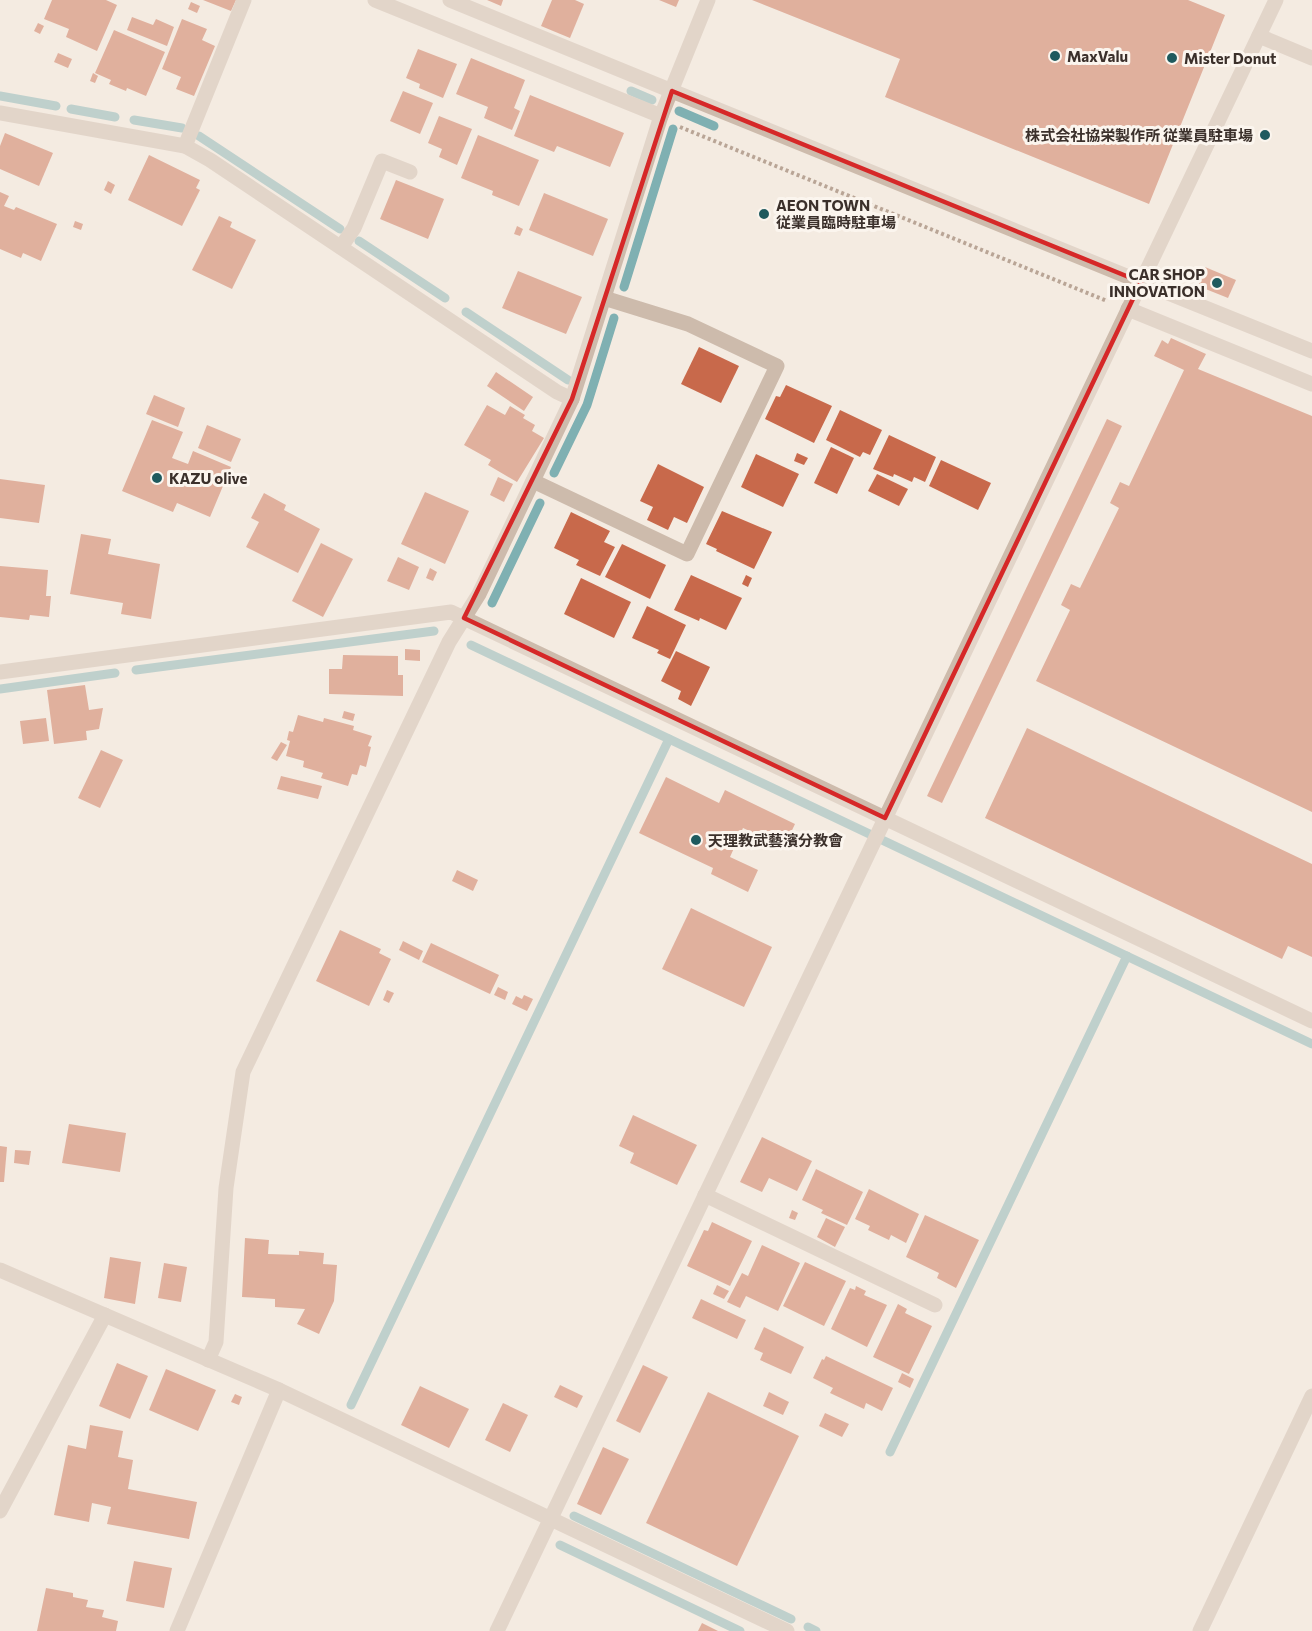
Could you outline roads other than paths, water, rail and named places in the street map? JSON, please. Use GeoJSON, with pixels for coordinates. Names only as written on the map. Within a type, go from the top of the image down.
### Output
{"type":"FeatureCollection","features":[{"type":"Feature","properties":{"kind":"street"},"geometry":{"type":"LineString","coordinates":[[185,146],[244,0]]}},
{"type":"Feature","properties":{"kind":"street"},"geometry":{"type":"LineString","coordinates":[[375,0],[661,118]]}},
{"type":"Feature","properties":{"kind":"street"},"geometry":{"type":"LineString","coordinates":[[450,0],[1312,351]]}},
{"type":"Feature","properties":{"kind":"street"},"geometry":{"type":"LineString","coordinates":[[208,1360],[216,1342],[226,1188],[243,1072],[444,653],[479,594],[572,399],[661,118],[708,0]]}},
{"type":"Feature","properties":{"kind":"street"},"geometry":{"type":"LineString","coordinates":[[496,1631],[1276,0]]}},
{"type":"Feature","properties":{"kind":"street"},"geometry":{"type":"LineString","coordinates":[[1259,36],[1312,58]]}},
{"type":"Feature","properties":{"kind":"street"},"geometry":{"type":"LineString","coordinates":[[0,113],[185,146],[210,160],[557,392],[572,399]]}},
{"type":"Feature","properties":{"kind":"street"},"geometry":{"type":"LineString","coordinates":[[341,247],[354,228],[382,161],[410,172]]}},
{"type":"Feature","properties":{"kind":"street"},"geometry":{"type":"LineString","coordinates":[[533,481],[687,554],[777,366],[688,324],[604,298]]}},
{"type":"Feature","properties":{"kind":"street"},"geometry":{"type":"LineString","coordinates":[[1128,309],[1312,384]]}},
{"type":"Feature","properties":{"kind":"street"},"geometry":{"type":"LineString","coordinates":[[0,672],[451,612],[883,823],[1312,1021]]}},
{"type":"Feature","properties":{"kind":"street"},"geometry":{"type":"LineString","coordinates":[[705,1196],[935,1305]]}},
{"type":"Feature","properties":{"kind":"street"},"geometry":{"type":"LineString","coordinates":[[0,1270],[279,1390],[787,1631]]}},
{"type":"Feature","properties":{"kind":"street"},"geometry":{"type":"LineString","coordinates":[[0,1511],[105,1315]]}},
{"type":"Feature","properties":{"kind":"street"},"geometry":{"type":"LineString","coordinates":[[177,1631],[279,1390]]}},
{"type":"Feature","properties":{"kind":"street"},"geometry":{"type":"LineString","coordinates":[[1200,1631],[1312,1396]]}},
{"type":"Feature","properties":{"kind":"waterway"},"geometry":{"type":"LineString","coordinates":[[631,91],[652,100]]}},
{"type":"Feature","properties":{"kind":"waterway"},"geometry":{"type":"LineString","coordinates":[[0,96],[56,106]]}},
{"type":"Feature","properties":{"kind":"waterway"},"geometry":{"type":"LineString","coordinates":[[71,109],[115,117]]}},
{"type":"Feature","properties":{"kind":"waterway"},"geometry":{"type":"LineString","coordinates":[[679,111],[714,126]]}},
{"type":"Feature","properties":{"kind":"waterway"},"geometry":{"type":"LineString","coordinates":[[134,120],[182,128]]}},
{"type":"Feature","properties":{"kind":"waterway"},"geometry":{"type":"LineString","coordinates":[[624,287],[673,129]]}},
{"type":"Feature","properties":{"kind":"waterway"},"geometry":{"type":"LineString","coordinates":[[199,136],[340,229]]}},
{"type":"Feature","properties":{"kind":"waterway"},"geometry":{"type":"LineString","coordinates":[[359,241],[445,298]]}},
{"type":"Feature","properties":{"kind":"waterway"},"geometry":{"type":"LineString","coordinates":[[466,312],[568,380]]}},
{"type":"Feature","properties":{"kind":"waterway"},"geometry":{"type":"LineString","coordinates":[[554,473],[587,405],[614,318]]}},
{"type":"Feature","properties":{"kind":"waterway"},"geometry":{"type":"LineString","coordinates":[[492,603],[540,503]]}},
{"type":"Feature","properties":{"kind":"waterway"},"geometry":{"type":"LineString","coordinates":[[136,670],[434,631]]}},
{"type":"Feature","properties":{"kind":"waterway"},"geometry":{"type":"LineString","coordinates":[[471,645],[1312,1044]]}},
{"type":"Feature","properties":{"kind":"waterway"},"geometry":{"type":"LineString","coordinates":[[0,689],[115,673]]}},
{"type":"Feature","properties":{"kind":"waterway"},"geometry":{"type":"LineString","coordinates":[[351,1405],[669,739]]}},
{"type":"Feature","properties":{"kind":"waterway"},"geometry":{"type":"LineString","coordinates":[[890,1452],[1127,956]]}},
{"type":"Feature","properties":{"kind":"waterway"},"geometry":{"type":"LineString","coordinates":[[574,1516],[791,1619]]}},
{"type":"Feature","properties":{"kind":"waterway"},"geometry":{"type":"LineString","coordinates":[[560,1545],[740,1631]]}},
{"type":"Feature","properties":{"kind":"waterway"},"geometry":{"type":"LineString","coordinates":[[808,1627],[816,1631]]}},
{"type":"Feature","properties":{"kind":"place","name":"MaxValu"},"geometry":{"type":"Point","coordinates":[1055,56]}},
{"type":"Feature","properties":{"kind":"place","name":"Mister Donut"},"geometry":{"type":"Point","coordinates":[1172,58]}},
{"type":"Feature","properties":{"kind":"place","name":"株式会社協栄製作所 従業員駐車場"},"geometry":{"type":"Point","coordinates":[1265,135]}},
{"type":"Feature","properties":{"kind":"place","name":"AEON TOWN 従業員臨時駐車場"},"geometry":{"type":"Point","coordinates":[764,214]}},
{"type":"Feature","properties":{"kind":"place","name":"CAR SHOP INNOVATION"},"geometry":{"type":"Point","coordinates":[1217,283]}},
{"type":"Feature","properties":{"kind":"place","name":"KAZU olive"},"geometry":{"type":"Point","coordinates":[157,478]}},
{"type":"Feature","properties":{"kind":"place","name":"天理教武藝濱分教會"},"geometry":{"type":"Point","coordinates":[696,840]}}]}
